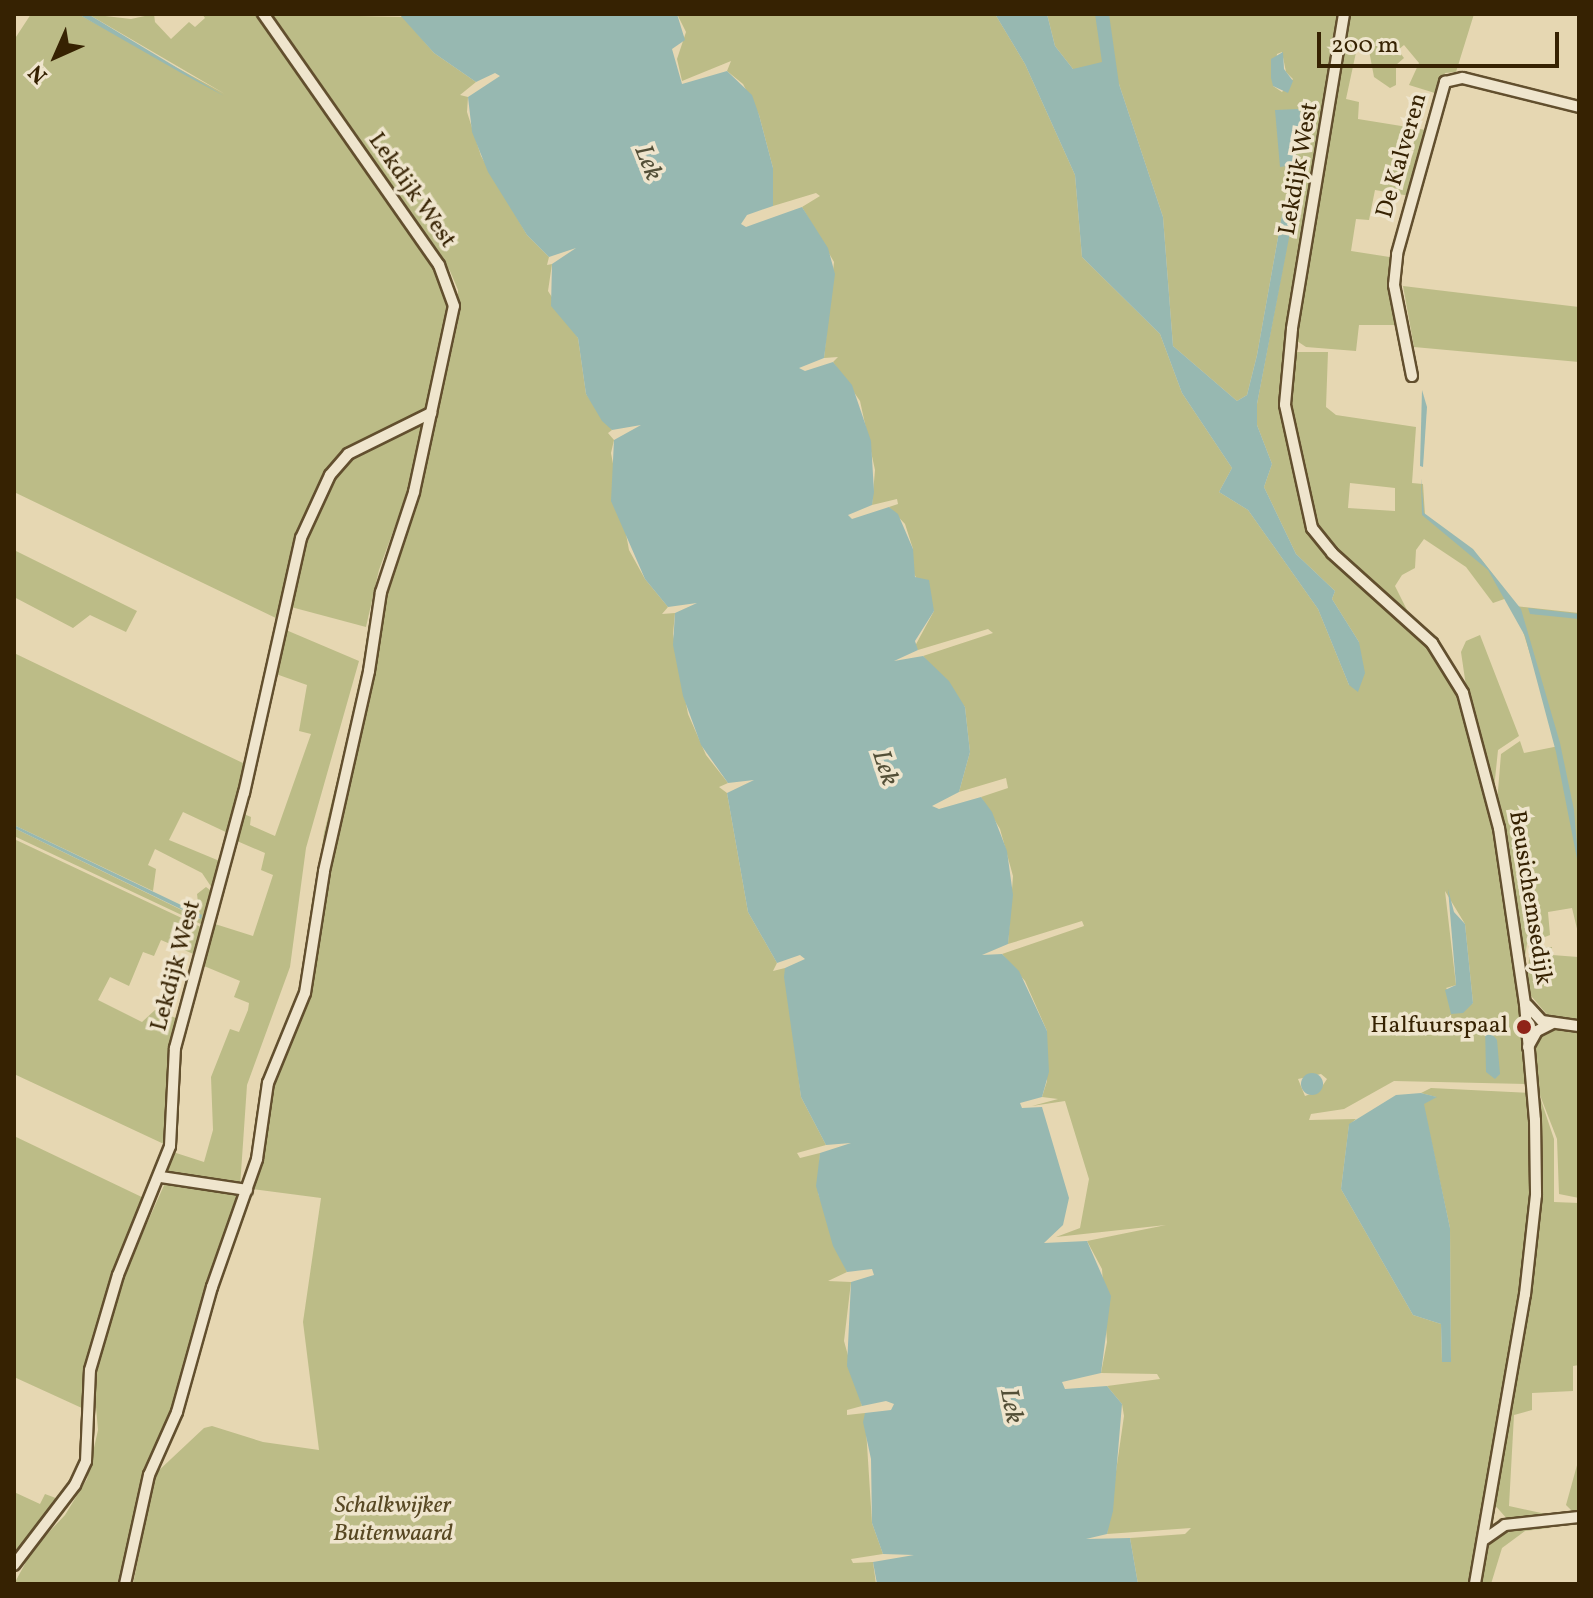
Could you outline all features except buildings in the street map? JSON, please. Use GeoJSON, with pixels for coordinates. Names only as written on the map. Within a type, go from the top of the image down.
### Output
{"type":"FeatureCollection","features":[{"type":"Feature","properties":{"kind":"street","name":"Lekdijk West"},"geometry":{"type":"LineString","coordinates":[[125,1584],[149,1475],[177,1412],[212,1287],[247,1190],[268,1083],[305,993],[324,871],[369,671],[381,592],[414,492],[451,326],[448,281],[263,14]]}},
{"type":"Feature","properties":{"kind":"street","name":"Lekdijk West"},"geometry":{"type":"LineString","coordinates":[[1292,329],[1344,14]]}},
{"type":"Feature","properties":{"kind":"street","name":"De Kalveren"},"geometry":{"type":"LineString","coordinates":[[1412,376],[1394,285],[1397,254],[1445,82],[1463,78],[1579,107]]}},
{"type":"Feature","properties":{"kind":"street","name":"Beusichemsedijk"},"geometry":{"type":"LineString","coordinates":[[1292,329],[1285,405],[1307,512],[1332,553],[1432,643],[1463,693],[1499,828],[1525,1004],[1538,1146],[1536,1195],[1492,1505],[1475,1584]]}},
{"type":"Feature","properties":{"kind":"street","name":"Lekdijk West"},"geometry":{"type":"LineString","coordinates":[[14,1565],[75,1485],[86,1461],[91,1413],[88,1394],[99,1336],[161,1177],[176,1097],[175,1048],[244,793],[301,538],[330,475],[348,454],[431,413]]}},
{"type":"Feature","properties":{"kind":"street"},"geometry":{"type":"LineString","coordinates":[[1525,1004],[1551,1024]]}},
{"type":"Feature","properties":{"kind":"street"},"geometry":{"type":"LineString","coordinates":[[1528,1047],[1537,1031],[1551,1024],[1579,1026]]}},
{"type":"Feature","properties":{"kind":"street"},"geometry":{"type":"LineString","coordinates":[[161,1177],[247,1190]]}},
{"type":"Feature","properties":{"kind":"street"},"geometry":{"type":"LineString","coordinates":[[1492,1505],[1513,1524]]}},
{"type":"Feature","properties":{"kind":"street"},"geometry":{"type":"LineString","coordinates":[[1485,1539],[1513,1524],[1579,1517]]}},
{"type":"Feature","properties":{"kind":"green space"},"geometry":{"type":"Polygon","coordinates":[[[31,14],[78,14],[225,94],[88,14],[131,19],[154,14],[155,22],[171,39],[189,22],[195,27],[205,18],[202,14],[259,14],[449,287],[450,316],[427,410],[345,454],[321,489],[280,620],[14,492],[14,40],[31,14]]]}},
{"type":"Feature","properties":{"kind":"green space","name":"Schalkwijker Buitenwaard"},"geometry":{"type":"Polygon","coordinates":[[[270,14],[403,17],[434,53],[476,82],[460,95],[468,97],[467,112],[481,156],[527,235],[549,257],[547,265],[552,264],[548,291],[578,338],[586,394],[612,430],[608,433],[614,440],[611,453],[629,550],[645,579],[668,607],[662,614],[675,613],[673,634],[688,714],[706,755],[728,783],[719,787],[727,793],[748,912],[777,963],[773,971],[785,968],[801,1097],[826,1145],[797,1153],[800,1158],[820,1153],[818,1193],[847,1272],[828,1281],[851,1282],[844,1341],[862,1406],[847,1410],[847,1415],[865,1413],[872,1523],[883,1554],[851,1559],[853,1563],[873,1562],[876,1584],[133,1584],[155,1474],[204,1428],[212,1426],[263,1442],[319,1450],[303,1322],[321,1198],[253,1189],[255,1121],[264,1077],[304,976],[324,833],[390,567],[419,497],[458,322],[458,290],[450,271],[270,14]]]}},
{"type":"Feature","properties":{"kind":"green space"},"geometry":{"type":"Polygon","coordinates":[[[677,14],[995,14],[1025,64],[1075,175],[1082,257],[1160,334],[1182,393],[1232,468],[1219,492],[1248,510],[1318,609],[1349,685],[1359,642],[1332,599],[1335,591],[1296,554],[1264,487],[1272,464],[1257,425],[1257,404],[1293,213],[1282,215],[1257,355],[1247,395],[1237,401],[1173,346],[1163,217],[1119,84],[1073,69],[1055,46],[1047,14],[1338,14],[1332,83],[1281,405],[1309,524],[1431,646],[1460,697],[1493,815],[1511,914],[1528,1084],[1394,1081],[1344,1109],[1311,1114],[1309,1120],[1356,1119],[1349,1125],[1341,1189],[1413,1315],[1441,1324],[1442,1362],[1451,1362],[1450,1228],[1423,1103],[1436,1097],[1421,1093],[1431,1088],[1531,1093],[1534,1180],[1525,1274],[1471,1584],[1138,1584],[1130,1538],[1185,1534],[1191,1528],[1107,1534],[1124,1416],[1122,1404],[1107,1386],[1160,1379],[1157,1374],[1101,1373],[1107,1342],[1102,1269],[1087,1241],[1166,1225],[1056,1237],[1080,1228],[1089,1179],[1065,1101],[1032,1106],[1058,1099],[1042,1097],[1047,1081],[1047,1031],[1025,981],[1002,954],[1084,926],[1082,921],[1008,944],[1013,876],[1000,829],[981,797],[1008,788],[1006,778],[959,792],[970,752],[965,707],[923,656],[993,633],[988,629],[918,650],[915,646],[934,611],[911,568],[913,549],[905,524],[889,507],[898,504],[897,499],[872,505],[875,470],[860,401],[833,362],[838,357],[824,358],[834,262],[802,207],[820,196],[816,193],[773,206],[773,168],[759,115],[743,84],[727,71],[731,61],[682,81],[677,59],[686,32],[677,14]],[[1282,52],[1277,54],[1273,86],[1282,92],[1293,79],[1286,72],[1282,52]],[[1445,891],[1456,985],[1446,988],[1463,1008],[1473,1003],[1465,924],[1445,891]],[[1321,1074],[1298,1079],[1305,1096],[1319,1091],[1327,1079],[1321,1074]]]}},
{"type":"Feature","properties":{"kind":"green space"},"geometry":{"type":"Polygon","coordinates":[[[1347,14],[1474,14],[1456,72],[1445,73],[1438,94],[1409,85],[1419,63],[1404,45],[1398,50],[1404,58],[1396,65],[1396,85],[1390,88],[1374,77],[1367,40],[1358,43],[1346,99],[1359,102],[1358,119],[1426,130],[1410,196],[1375,190],[1369,220],[1356,219],[1351,251],[1396,258],[1399,325],[1359,325],[1356,351],[1306,347],[1294,339],[1347,14]]]}},
{"type":"Feature","properties":{"kind":"green space"},"geometry":{"type":"Polygon","coordinates":[[[1403,286],[1579,307],[1579,362],[1414,347],[1403,286]]]}},
{"type":"Feature","properties":{"kind":"green space"},"geometry":{"type":"Polygon","coordinates":[[[1294,352],[1328,352],[1326,407],[1336,415],[1416,427],[1412,483],[1423,484],[1425,515],[1481,559],[1510,597],[1493,603],[1466,567],[1424,539],[1416,550],[1415,568],[1402,575],[1395,586],[1411,618],[1330,546],[1314,518],[1288,398],[1294,352]],[[1350,483],[1348,508],[1395,511],[1395,488],[1350,483]]]}},
{"type":"Feature","properties":{"kind":"green space"},"geometry":{"type":"Polygon","coordinates":[[[420,426],[424,427],[415,471],[379,570],[366,627],[291,607],[306,545],[336,475],[347,462],[420,426]]]}},
{"type":"Feature","properties":{"kind":"green space"},"geometry":{"type":"Polygon","coordinates":[[[14,550],[137,611],[126,632],[90,615],[73,628],[14,597],[14,550]]]}},
{"type":"Feature","properties":{"kind":"green space"},"geometry":{"type":"Polygon","coordinates":[[[1515,606],[1579,613],[1579,937],[1572,908],[1548,912],[1550,935],[1527,944],[1523,969],[1497,803],[1501,754],[1520,741],[1524,753],[1559,746],[1515,606]]]}},
{"type":"Feature","properties":{"kind":"green space"},"geometry":{"type":"Polygon","coordinates":[[[286,630],[359,661],[306,848],[290,967],[247,1085],[240,1187],[167,1175],[173,1152],[204,1162],[213,1130],[211,1077],[230,1029],[239,1032],[248,1010],[249,1003],[234,997],[240,981],[204,966],[215,924],[253,936],[273,875],[261,870],[265,853],[237,841],[244,814],[251,817],[250,825],[275,836],[311,734],[299,731],[307,685],[276,674],[286,630]]]}},
{"type":"Feature","properties":{"kind":"green space"},"geometry":{"type":"Polygon","coordinates":[[[1480,635],[1519,736],[1498,750],[1494,789],[1468,700],[1461,652],[1466,641],[1480,635]]]}},
{"type":"Feature","properties":{"kind":"green space"},"geometry":{"type":"Polygon","coordinates":[[[14,653],[247,765],[230,834],[183,812],[169,840],[222,862],[214,891],[202,873],[155,849],[148,865],[156,869],[153,891],[14,825],[14,653]]]}},
{"type":"Feature","properties":{"kind":"green space"},"geometry":{"type":"Polygon","coordinates":[[[14,828],[200,919],[197,894],[206,887],[214,893],[205,926],[14,836],[14,828]]]}},
{"type":"Feature","properties":{"kind":"green space"},"geometry":{"type":"Polygon","coordinates":[[[14,839],[205,929],[198,956],[161,940],[154,956],[143,952],[129,986],[110,977],[98,1000],[142,1022],[155,1010],[181,1020],[166,1145],[14,1074],[14,839]]]}},
{"type":"Feature","properties":{"kind":"green space"},"geometry":{"type":"Polygon","coordinates":[[[1536,941],[1536,947],[1552,947],[1552,955],[1578,957],[1579,941],[1579,1022],[1550,1018],[1526,990],[1530,949],[1536,941]]]}},
{"type":"Feature","properties":{"kind":"green space"},"geometry":{"type":"Polygon","coordinates":[[[1547,1029],[1579,1030],[1579,1198],[1559,1194],[1557,1139],[1536,1085],[1531,1046],[1547,1029]]]}},
{"type":"Feature","properties":{"kind":"green space"},"geometry":{"type":"Polygon","coordinates":[[[1539,1094],[1554,1139],[1554,1202],[1579,1203],[1579,1365],[1573,1366],[1573,1391],[1532,1393],[1532,1410],[1514,1415],[1509,1506],[1555,1516],[1508,1520],[1493,1503],[1523,1321],[1539,1094]]]}},
{"type":"Feature","properties":{"kind":"green space"},"geometry":{"type":"Polygon","coordinates":[[[14,1136],[148,1200],[116,1276],[84,1409],[14,1377],[14,1136]]]}},
{"type":"Feature","properties":{"kind":"green space"},"geometry":{"type":"Polygon","coordinates":[[[165,1183],[238,1195],[178,1395],[139,1488],[121,1584],[14,1584],[33,1549],[65,1515],[87,1479],[98,1430],[94,1384],[101,1348],[128,1266],[165,1183]]]}},
{"type":"Feature","properties":{"kind":"green space"},"geometry":{"type":"Polygon","coordinates":[[[1579,1458],[1579,1514],[1575,1514],[1566,1505],[1579,1458]]]}},
{"type":"Feature","properties":{"kind":"green space"},"geometry":{"type":"Polygon","coordinates":[[[14,1492],[40,1504],[45,1494],[61,1500],[14,1561],[14,1492]]]}},
{"type":"Feature","properties":{"kind":"green space"},"geometry":{"type":"Polygon","coordinates":[[[1550,1522],[1549,1528],[1525,1531],[1502,1548],[1491,1584],[1478,1584],[1488,1539],[1510,1527],[1550,1522]]]}},
{"type":"Feature","properties":{"kind":"water"},"geometry":{"type":"Polygon","coordinates":[[[78,14],[88,14],[224,96],[183,74],[78,14]]]}},
{"type":"Feature","properties":{"kind":"water","name":"Lek"},"geometry":{"type":"Polygon","coordinates":[[[399,14],[677,14],[685,40],[672,49],[682,84],[727,71],[752,95],[759,115],[773,168],[773,206],[747,215],[741,224],[746,227],[802,207],[828,248],[835,274],[824,358],[799,368],[805,371],[833,362],[852,385],[871,441],[874,492],[872,505],[848,515],[852,519],[889,507],[898,514],[913,549],[915,577],[929,580],[934,611],[915,641],[918,650],[894,661],[923,656],[949,681],[965,707],[970,752],[959,792],[932,806],[939,809],[981,797],[992,812],[1007,851],[1013,895],[1008,944],[982,955],[1002,954],[1019,971],[1047,1031],[1049,1072],[1042,1097],[1020,1103],[1022,1108],[1042,1107],[1069,1198],[1063,1225],[1044,1243],[1087,1241],[1111,1296],[1101,1373],[1062,1382],[1065,1389],[1107,1386],[1122,1404],[1113,1511],[1107,1534],[1086,1539],[1130,1538],[1138,1584],[877,1584],[873,1562],[914,1555],[883,1554],[872,1523],[871,1459],[863,1422],[865,1413],[891,1410],[894,1404],[886,1401],[862,1406],[847,1366],[851,1282],[874,1275],[872,1269],[847,1272],[833,1246],[816,1186],[820,1153],[851,1143],[826,1145],[801,1097],[784,977],[785,968],[805,959],[800,955],[777,963],[748,912],[727,793],[754,780],[728,783],[701,745],[683,696],[673,645],[675,613],[697,603],[668,607],[645,579],[611,501],[614,440],[641,425],[612,430],[602,421],[586,394],[578,338],[551,306],[552,264],[576,248],[549,257],[527,235],[488,172],[472,132],[468,97],[500,76],[495,73],[476,82],[434,53],[399,14]]]}},
{"type":"Feature","properties":{"kind":"water"},"geometry":{"type":"Polygon","coordinates":[[[995,14],[1047,14],[1055,46],[1073,69],[1102,62],[1095,14],[1109,14],[1119,84],[1163,217],[1173,346],[1237,401],[1247,395],[1257,355],[1282,215],[1294,212],[1257,404],[1257,425],[1272,464],[1264,487],[1296,554],[1335,591],[1332,599],[1359,642],[1365,673],[1358,692],[1349,685],[1318,609],[1248,510],[1219,492],[1232,468],[1182,393],[1160,334],[1082,257],[1075,175],[1025,64],[995,14]]]}},
{"type":"Feature","properties":{"kind":"water"},"geometry":{"type":"Polygon","coordinates":[[[1283,52],[1284,69],[1293,81],[1288,93],[1273,86],[1271,78],[1271,59],[1283,52]]]}},
{"type":"Feature","properties":{"kind":"water"},"geometry":{"type":"Polygon","coordinates":[[[1298,109],[1304,117],[1294,165],[1280,167],[1275,110],[1298,109]]]}},
{"type":"Feature","properties":{"kind":"water"},"geometry":{"type":"Polygon","coordinates":[[[1422,390],[1427,407],[1423,467],[1420,466],[1422,390]]]}},
{"type":"Feature","properties":{"kind":"water"},"geometry":{"type":"Polygon","coordinates":[[[1421,478],[1424,513],[1473,549],[1521,609],[1560,743],[1574,810],[1579,869],[1556,752],[1525,636],[1488,570],[1422,515],[1421,478]]]}},
{"type":"Feature","properties":{"kind":"water"},"geometry":{"type":"Polygon","coordinates":[[[1528,608],[1579,614],[1579,619],[1530,614],[1528,608]]]}},
{"type":"Feature","properties":{"kind":"water"},"geometry":{"type":"Polygon","coordinates":[[[14,825],[202,915],[201,919],[14,828],[14,825]]]}},
{"type":"Feature","properties":{"kind":"water"},"geometry":{"type":"Polygon","coordinates":[[[1448,889],[1454,912],[1465,924],[1473,1003],[1463,1013],[1451,1014],[1445,990],[1456,985],[1448,889]]]}},
{"type":"Feature","properties":{"kind":"water"},"geometry":{"type":"Polygon","coordinates":[[[1485,1026],[1497,1040],[1500,1074],[1495,1079],[1486,1072],[1485,1026]]]}},
{"type":"Feature","properties":{"kind":"water"},"geometry":{"type":"Polygon","coordinates":[[[1308,1073],[1316,1073],[1323,1084],[1316,1095],[1308,1095],[1301,1088],[1301,1080],[1308,1073]]]}},
{"type":"Feature","properties":{"kind":"water"},"geometry":{"type":"Polygon","coordinates":[[[1421,1093],[1437,1097],[1424,1104],[1450,1228],[1451,1362],[1442,1362],[1441,1324],[1413,1315],[1341,1189],[1349,1124],[1396,1095],[1421,1093]]]}},
{"type":"Feature","properties":{"kind":"place","name":"Halfuurspaal"},"geometry":{"type":"Point","coordinates":[1524,1027]}}]}
